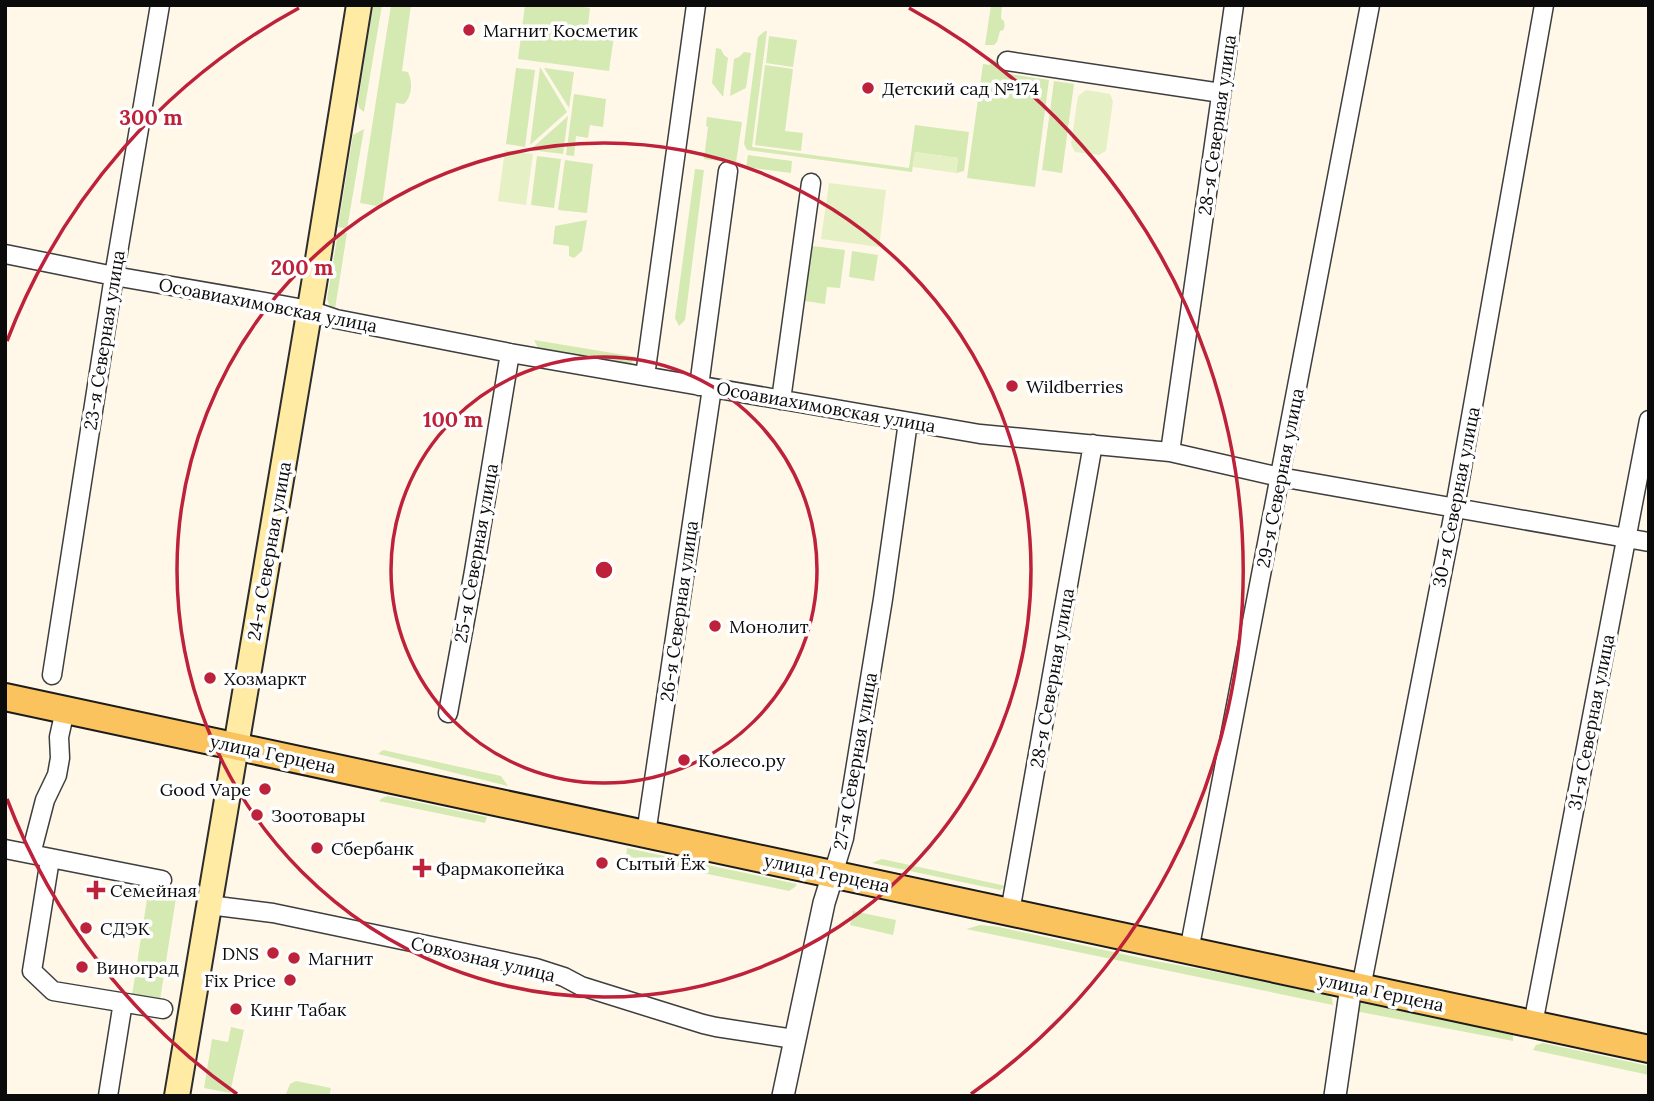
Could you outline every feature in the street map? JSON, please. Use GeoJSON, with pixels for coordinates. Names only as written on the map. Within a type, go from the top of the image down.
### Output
{"type":"FeatureCollection","features":[{"type":"Feature","properties":{"kind":"main road","name":"24-я Северная улица"},"geometry":{"type":"LineString","coordinates":[[177,1096],[359,5]]}},
{"type":"Feature","properties":{"kind":"main road","name":"улица Герцена"},"geometry":{"type":"LineString","coordinates":[[5,696],[1649,1049]]}},
{"type":"Feature","properties":{"kind":"street","name":"23-я Северная улица"},"geometry":{"type":"LineString","coordinates":[[51,675],[160,5]]}},
{"type":"Feature","properties":{"kind":"street"},"geometry":{"type":"LineString","coordinates":[[645,376],[696,5]]}},
{"type":"Feature","properties":{"kind":"street","name":"28-я Северная улица"},"geometry":{"type":"LineString","coordinates":[[1170,452],[1234,5]]}},
{"type":"Feature","properties":{"kind":"street","name":"29-я Северная улица"},"geometry":{"type":"LineString","coordinates":[[1189,951],[1370,5]]}},
{"type":"Feature","properties":{"kind":"street","name":"30-я Северная улица"},"geometry":{"type":"LineString","coordinates":[[1335,1096],[1455,507],[1544,5]]}},
{"type":"Feature","properties":{"kind":"street"},"geometry":{"type":"LineString","coordinates":[[1007,61],[1222,93]]}},
{"type":"Feature","properties":{"kind":"street","name":"26-я Северная улица"},"geometry":{"type":"LineString","coordinates":[[646,834],[705,387],[728,172]]}},
{"type":"Feature","properties":{"kind":"street"},"geometry":{"type":"LineString","coordinates":[[781,400],[811,183]]}},
{"type":"Feature","properties":{"kind":"street","name":"Осоавиахимовская улица"},"geometry":{"type":"LineString","coordinates":[[5,254],[309,310],[336,319],[510,353],[980,434],[1170,452],[1280,477],[1649,542]]}},
{"type":"Feature","properties":{"kind":"street","name":"25-я Северная улица"},"geometry":{"type":"LineString","coordinates":[[448,713],[510,353]]}},
{"type":"Feature","properties":{"kind":"street","name":"31-я Северная улица"},"geometry":{"type":"LineString","coordinates":[[1532,1024],[1649,419]]}},
{"type":"Feature","properties":{"kind":"street","name":"27-я Северная улица"},"geometry":{"type":"LineString","coordinates":[[783,1096],[824,903],[844,838],[883,599],[908,422]]}},
{"type":"Feature","properties":{"kind":"street","name":"28-я Северная улица"},"geometry":{"type":"LineString","coordinates":[[1010,912],[1093,444]]}},
{"type":"Feature","properties":{"kind":"street"},"geometry":{"type":"LineString","coordinates":[[31,855],[46,800],[57,775],[60,758],[59,737],[65,710]]}},
{"type":"Feature","properties":{"kind":"street"},"geometry":{"type":"LineString","coordinates":[[5,849],[162,880]]}},
{"type":"Feature","properties":{"kind":"street"},"geometry":{"type":"LineString","coordinates":[[50,859],[32,971],[53,991],[163,1009]]}},
{"type":"Feature","properties":{"kind":"street","name":"Совхозная улица"},"geometry":{"type":"LineString","coordinates":[[209,905],[273,913],[512,962],[703,1024],[794,1039]]}},
{"type":"Feature","properties":{"kind":"street"},"geometry":{"type":"LineString","coordinates":[[108,1096],[123,1002]]}},
{"type":"Feature","properties":{"kind":"green space"},"geometry":{"type":"Polygon","coordinates":[[[373,5],[382,5],[364,112],[359,108],[358,102],[373,5]]]}},
{"type":"Feature","properties":{"kind":"green space"},"geometry":{"type":"Polygon","coordinates":[[[391,5],[411,5],[402,71],[408,72],[411,89],[404,104],[396,103],[382,207],[360,203],[391,5]]]}},
{"type":"Feature","properties":{"kind":"green space"},"geometry":{"type":"Polygon","coordinates":[[[525,5],[572,5],[590,8],[588,25],[615,29],[609,71],[518,59],[525,5]]]}},
{"type":"Feature","properties":{"kind":"green space"},"geometry":{"type":"Polygon","coordinates":[[[991,5],[1002,5],[1001,18],[1004,26],[994,45],[985,45],[991,5]]]}},
{"type":"Feature","properties":{"kind":"green space"},"geometry":{"type":"Polygon","coordinates":[[[765,31],[752,147],[909,168],[915,125],[969,132],[964,171],[956,173],[958,158],[915,152],[912,172],[747,150],[744,144],[758,37],[765,31]]]}},
{"type":"Feature","properties":{"kind":"green space"},"geometry":{"type":"Polygon","coordinates":[[[769,36],[797,40],[793,67],[766,63],[769,36]]]}},
{"type":"Feature","properties":{"kind":"green space"},"geometry":{"type":"Polygon","coordinates":[[[716,48],[721,49],[728,58],[723,97],[712,83],[716,48]]]}},
{"type":"Feature","properties":{"kind":"green space"},"geometry":{"type":"Polygon","coordinates":[[[744,52],[751,53],[746,88],[730,96],[734,59],[744,52]]]}},
{"type":"Feature","properties":{"kind":"green space"},"geometry":{"type":"Polygon","coordinates":[[[991,60],[998,61],[997,67],[1003,68],[1003,73],[1049,80],[1035,187],[967,178],[983,64],[990,65],[991,60]]]}},
{"type":"Feature","properties":{"kind":"green space"},"geometry":{"type":"Polygon","coordinates":[[[765,65],[793,69],[785,131],[803,133],[801,151],[755,145],[765,65]]]}},
{"type":"Feature","properties":{"kind":"green space"},"geometry":{"type":"Polygon","coordinates":[[[540,67],[567,112],[530,145],[540,67]]]}},
{"type":"Feature","properties":{"kind":"green space"},"geometry":{"type":"Polygon","coordinates":[[[516,68],[535,70],[525,147],[506,144],[516,68]]]}},
{"type":"Feature","properties":{"kind":"green space"},"geometry":{"type":"Polygon","coordinates":[[[544,68],[574,72],[569,108],[544,68]]]}},
{"type":"Feature","properties":{"kind":"green space"},"geometry":{"type":"Polygon","coordinates":[[[1054,81],[1074,84],[1062,173],[1042,170],[1054,81]]]}},
{"type":"Feature","properties":{"kind":"green space"},"geometry":{"type":"Polygon","coordinates":[[[1086,90],[1110,94],[1113,101],[1106,151],[1099,155],[1075,152],[1071,144],[1078,96],[1086,90]]]}},
{"type":"Feature","properties":{"kind":"green space"},"geometry":{"type":"Polygon","coordinates":[[[574,94],[606,99],[603,127],[590,125],[588,138],[576,136],[574,156],[566,155],[574,94]]]}},
{"type":"Feature","properties":{"kind":"green space"},"geometry":{"type":"Polygon","coordinates":[[[568,116],[563,154],[530,150],[568,116]]]}},
{"type":"Feature","properties":{"kind":"green space"},"geometry":{"type":"Polygon","coordinates":[[[707,117],[742,122],[736,163],[704,159],[707,117]]]}},
{"type":"Feature","properties":{"kind":"green space"},"geometry":{"type":"Polygon","coordinates":[[[364,129],[347,229],[338,227],[353,135],[364,129]]]}},
{"type":"Feature","properties":{"kind":"green space"},"geometry":{"type":"Polygon","coordinates":[[[505,150],[533,154],[526,205],[498,201],[505,150]]]}},
{"type":"Feature","properties":{"kind":"green space"},"geometry":{"type":"Polygon","coordinates":[[[915,152],[958,158],[956,173],[913,167],[915,152]]]}},
{"type":"Feature","properties":{"kind":"green space"},"geometry":{"type":"Polygon","coordinates":[[[748,155],[792,161],[791,173],[746,167],[748,155]]]}},
{"type":"Feature","properties":{"kind":"green space"},"geometry":{"type":"Polygon","coordinates":[[[537,156],[561,159],[554,208],[531,205],[537,156]]]}},
{"type":"Feature","properties":{"kind":"green space"},"geometry":{"type":"Polygon","coordinates":[[[565,160],[593,164],[587,213],[558,210],[565,160]]]}},
{"type":"Feature","properties":{"kind":"green space"},"geometry":{"type":"Polygon","coordinates":[[[695,169],[704,170],[685,320],[679,326],[675,318],[695,169]]]}},
{"type":"Feature","properties":{"kind":"green space"},"geometry":{"type":"Polygon","coordinates":[[[829,183],[886,190],[879,247],[821,239],[829,183]]]}},
{"type":"Feature","properties":{"kind":"green space"},"geometry":{"type":"Polygon","coordinates":[[[587,220],[582,251],[574,258],[569,256],[569,246],[553,244],[555,226],[587,220]]]}},
{"type":"Feature","properties":{"kind":"green space"},"geometry":{"type":"Polygon","coordinates":[[[338,232],[347,233],[335,309],[330,307],[327,299],[338,232]]]}},
{"type":"Feature","properties":{"kind":"green space"},"geometry":{"type":"Polygon","coordinates":[[[812,246],[845,250],[840,288],[827,287],[825,304],[805,301],[812,246]]]}},
{"type":"Feature","properties":{"kind":"green space"},"geometry":{"type":"Polygon","coordinates":[[[852,251],[878,255],[874,281],[849,277],[852,251]]]}},
{"type":"Feature","properties":{"kind":"green space"},"geometry":{"type":"Polygon","coordinates":[[[534,340],[637,357],[629,365],[539,350],[534,340]]]}},
{"type":"Feature","properties":{"kind":"green space"},"geometry":{"type":"Polygon","coordinates":[[[383,750],[501,776],[508,786],[378,754],[383,750]]]}},
{"type":"Feature","properties":{"kind":"green space"},"geometry":{"type":"Polygon","coordinates":[[[388,796],[487,817],[485,823],[379,801],[388,796]]]}},
{"type":"Feature","properties":{"kind":"green space"},"geometry":{"type":"Polygon","coordinates":[[[627,848],[797,884],[789,891],[626,857],[627,848]]]}},
{"type":"Feature","properties":{"kind":"green space"},"geometry":{"type":"Polygon","coordinates":[[[882,859],[1006,886],[1000,890],[872,863],[882,859]]]}},
{"type":"Feature","properties":{"kind":"green space"},"geometry":{"type":"Polygon","coordinates":[[[156,885],[169,887],[176,898],[160,1000],[132,995],[148,893],[156,885]]]}},
{"type":"Feature","properties":{"kind":"green space"},"geometry":{"type":"Polygon","coordinates":[[[853,911],[896,920],[893,935],[850,925],[853,911]]]}},
{"type":"Feature","properties":{"kind":"green space"},"geometry":{"type":"Polygon","coordinates":[[[980,925],[1324,992],[1332,998],[1333,1005],[966,929],[980,925]]]}},
{"type":"Feature","properties":{"kind":"green space"},"geometry":{"type":"Polygon","coordinates":[[[1366,1001],[1509,1030],[1513,1034],[1513,1041],[1355,1011],[1359,1004],[1366,1001]]]}},
{"type":"Feature","properties":{"kind":"green space"},"geometry":{"type":"Polygon","coordinates":[[[231,1027],[244,1030],[230,1093],[204,1088],[212,1039],[228,1042],[231,1027]]]}},
{"type":"Feature","properties":{"kind":"green space"},"geometry":{"type":"Polygon","coordinates":[[[1543,1043],[1649,1066],[1649,1075],[1533,1050],[1536,1045],[1543,1043]]]}},
{"type":"Feature","properties":{"kind":"green space"},"geometry":{"type":"Polygon","coordinates":[[[296,1081],[331,1088],[329,1096],[285,1096],[290,1084],[296,1081]]]}},
{"type":"Feature","properties":{"kind":"place","name":"Магнит Косметик"},"geometry":{"type":"Point","coordinates":[469,30]}},
{"type":"Feature","properties":{"kind":"place","name":"Детский сад №174"},"geometry":{"type":"Point","coordinates":[868,88]}},
{"type":"Feature","properties":{"kind":"place","name":"Wildberries"},"geometry":{"type":"Point","coordinates":[1012,386]}},
{"type":"Feature","properties":{"kind":"place","name":"Монолит"},"geometry":{"type":"Point","coordinates":[715,626]}},
{"type":"Feature","properties":{"kind":"place","name":"Хозмаркт"},"geometry":{"type":"Point","coordinates":[210,678]}},
{"type":"Feature","properties":{"kind":"place","name":"Колесо.ру"},"geometry":{"type":"Point","coordinates":[684,760]}},
{"type":"Feature","properties":{"kind":"place","name":"Good Vape"},"geometry":{"type":"Point","coordinates":[265,789]}},
{"type":"Feature","properties":{"kind":"place","name":"Зоотовары"},"geometry":{"type":"Point","coordinates":[257,815]}},
{"type":"Feature","properties":{"kind":"place","name":"Сбербанк"},"geometry":{"type":"Point","coordinates":[317,848]}},
{"type":"Feature","properties":{"kind":"place","name":"Сытый Ёж"},"geometry":{"type":"Point","coordinates":[602,863]}},
{"type":"Feature","properties":{"kind":"place","name":"Фармакопейка"},"geometry":{"type":"Point","coordinates":[422,868]}},
{"type":"Feature","properties":{"kind":"place","name":"Семейная"},"geometry":{"type":"Point","coordinates":[96,890]}},
{"type":"Feature","properties":{"kind":"place","name":"СДЭК"},"geometry":{"type":"Point","coordinates":[86,928]}},
{"type":"Feature","properties":{"kind":"place","name":"DNS"},"geometry":{"type":"Point","coordinates":[273,953]}},
{"type":"Feature","properties":{"kind":"place","name":"Магнит"},"geometry":{"type":"Point","coordinates":[294,958]}},
{"type":"Feature","properties":{"kind":"place","name":"Виноград"},"geometry":{"type":"Point","coordinates":[82,967]}},
{"type":"Feature","properties":{"kind":"place","name":"Fix Price"},"geometry":{"type":"Point","coordinates":[290,980]}},
{"type":"Feature","properties":{"kind":"place","name":"Кинг Табак"},"geometry":{"type":"Point","coordinates":[236,1009]}}]}
